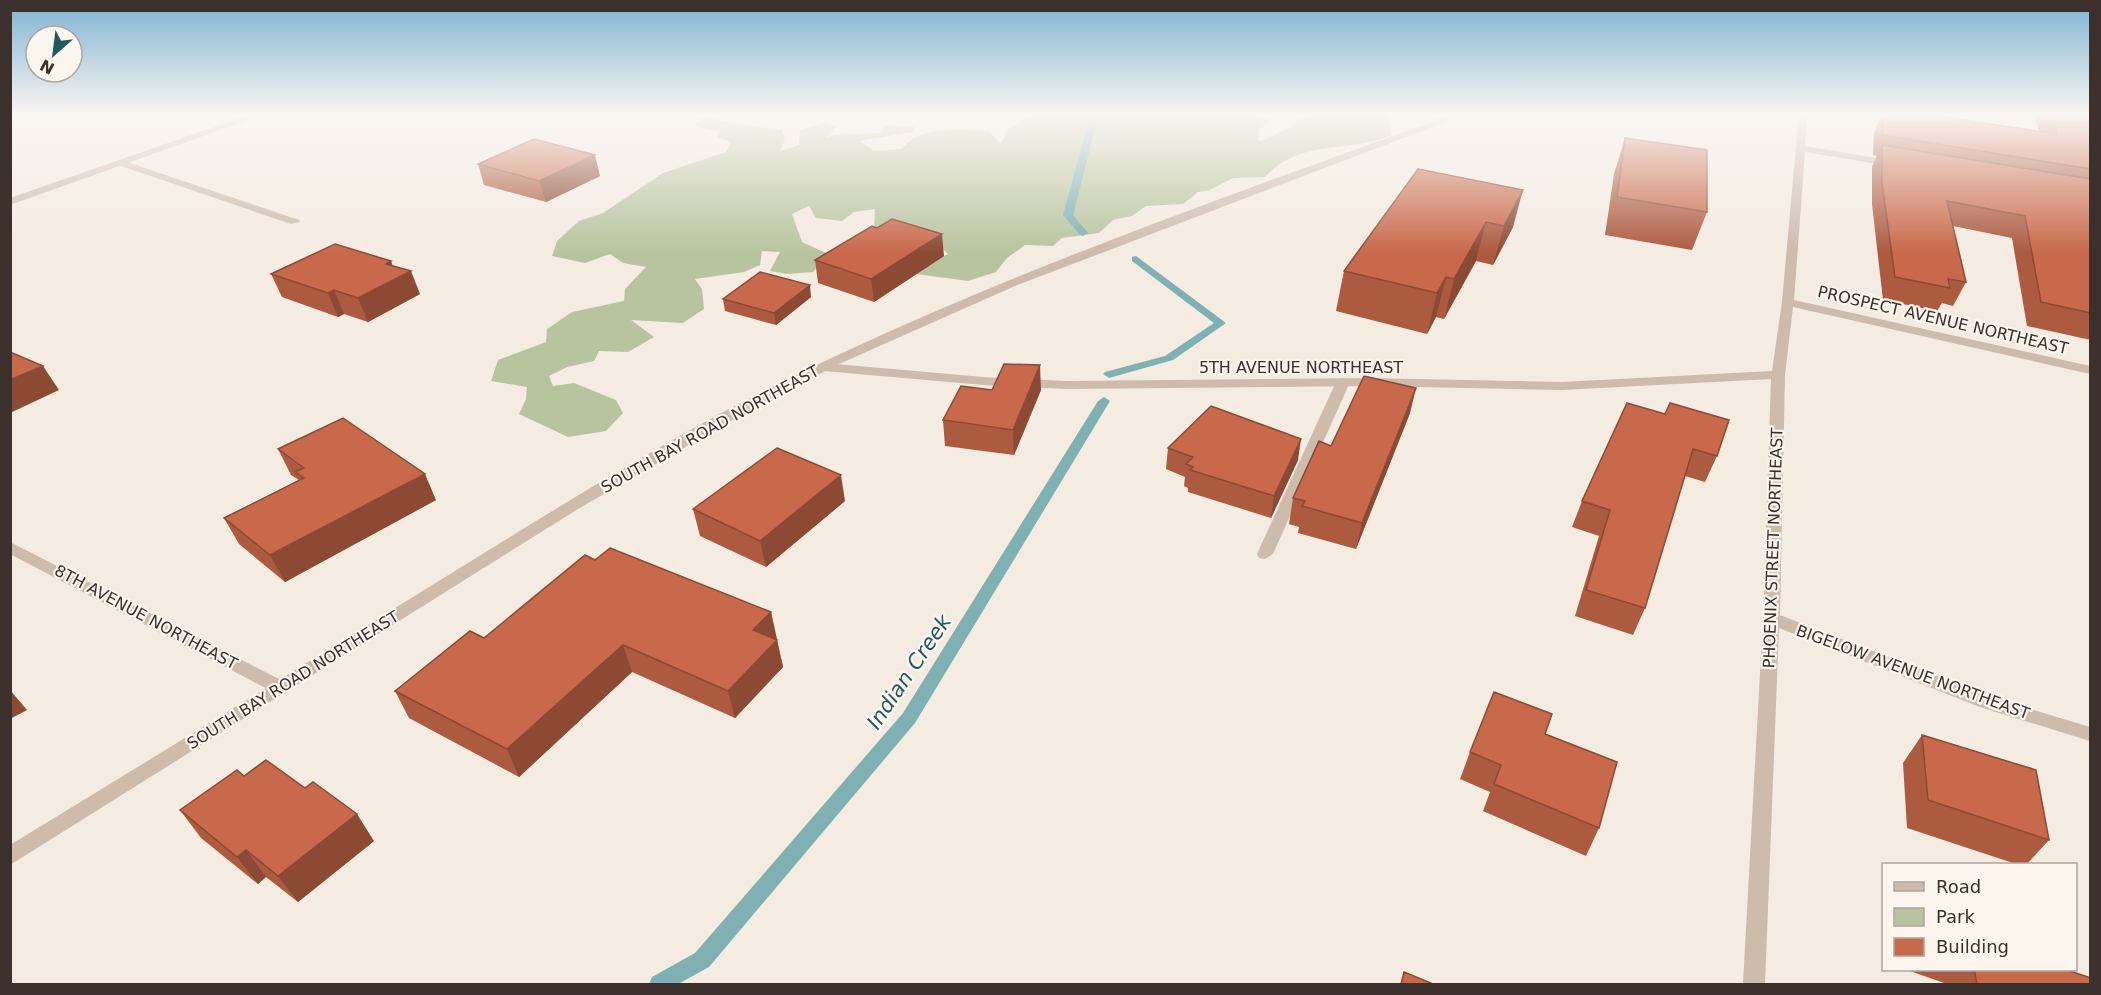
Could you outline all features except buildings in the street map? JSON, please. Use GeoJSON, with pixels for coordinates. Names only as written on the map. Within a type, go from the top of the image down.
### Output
{"type":"FeatureCollection","features":[{"type":"Feature","properties":{"kind":"street"},"geometry":{"type":"LineString","coordinates":[[10,202],[132,159]]}},
{"type":"Feature","properties":{"kind":"street","name":"SOUTH BAY ROAD NORTHEAST"},"geometry":{"type":"LineString","coordinates":[[10,856],[577,502],[747,405],[824,367],[999,288],[1157,226],[1338,159]]}},
{"type":"Feature","properties":{"kind":"street","name":"PHOENIX STREET NORTHEAST"},"geometry":{"type":"LineString","coordinates":[[1754,984],[1778,375],[1788,302],[1799,159]]}},
{"type":"Feature","properties":{"kind":"street"},"geometry":{"type":"LineString","coordinates":[[1870,159],[1904,165]]}},
{"type":"Feature","properties":{"kind":"street"},"geometry":{"type":"LineString","coordinates":[[122,163],[295,222]]}},
{"type":"Feature","properties":{"kind":"street","name":"PROSPECT AVENUE NORTHEAST"},"geometry":{"type":"LineString","coordinates":[[1788,302],[2091,370]]}},
{"type":"Feature","properties":{"kind":"street","name":"5TH AVENUE NORTHEAST"},"geometry":{"type":"LineString","coordinates":[[824,367],[983,381],[1066,385],[1343,382],[1562,386],[1778,375]]}},
{"type":"Feature","properties":{"kind":"street"},"geometry":{"type":"LineString","coordinates":[[1265,554],[1343,382]]}},
{"type":"Feature","properties":{"kind":"street","name":"8TH AVENUE NORTHEAST"},"geometry":{"type":"LineString","coordinates":[[10,547],[281,688]]}},
{"type":"Feature","properties":{"kind":"street","name":"BIGELOW AVENUE NORTHEAST"},"geometry":{"type":"LineString","coordinates":[[1770,618],[1986,702],[2091,734]]}},
{"type":"Feature","properties":{"kind":"green space"},"geometry":{"type":"Polygon","coordinates":[[[704,159],[1289,159],[1265,177],[1233,178],[1210,190],[1198,192],[1183,204],[1146,206],[1132,216],[1113,220],[1099,233],[1062,238],[1053,246],[1025,245],[1007,258],[996,272],[968,281],[909,273],[948,254],[937,243],[874,228],[875,209],[854,212],[842,221],[816,218],[809,206],[792,214],[802,242],[828,254],[813,272],[787,274],[770,271],[780,252],[762,251],[760,265],[744,272],[695,279],[702,289],[704,309],[683,323],[631,320],[654,337],[628,352],[599,351],[594,361],[567,367],[549,376],[553,386],[574,383],[616,400],[623,413],[606,431],[568,437],[519,414],[526,399],[527,387],[491,381],[498,360],[546,342],[547,329],[572,312],[624,301],[625,289],[646,267],[623,263],[610,254],[585,263],[552,256],[557,241],[579,221],[603,213],[663,173],[704,159]]]}},
{"type":"Feature","properties":{"kind":"waterway","name":"Indian Creek"},"geometry":{"type":"LineString","coordinates":[[1083,159],[1068,215],[1083,233]]}},
{"type":"Feature","properties":{"kind":"waterway","name":"Indian Creek"},"geometry":{"type":"LineString","coordinates":[[1109,374],[1169,358],[1221,323],[1136,259]]}},
{"type":"Feature","properties":{"kind":"waterway","name":"Indian Creek"},"geometry":{"type":"LineString","coordinates":[[659,984],[702,960],[909,718],[1104,401]]}}]}
